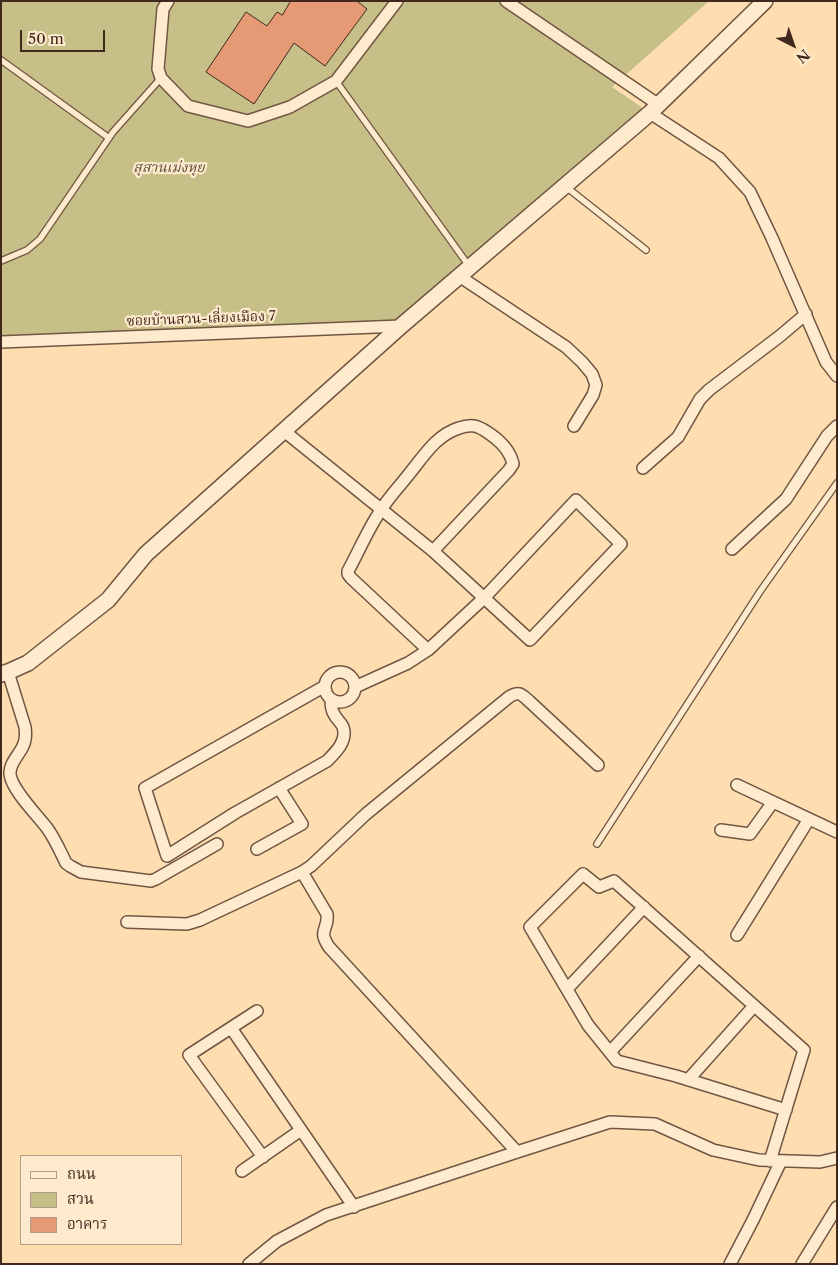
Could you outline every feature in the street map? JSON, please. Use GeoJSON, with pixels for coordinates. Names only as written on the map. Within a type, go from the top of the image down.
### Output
{"type":"FeatureCollection","features":[{"type":"Feature","properties":{"kind":"street"},"geometry":{"type":"LineString","coordinates":[[168,1],[163,9],[158,69],[161,78],[188,106],[248,122],[290,108],[336,81],[397,1]]}},
{"type":"Feature","properties":{"kind":"street"},"geometry":{"type":"LineString","coordinates":[[506,1],[719,158],[750,192],[826,362],[837,376]]}},
{"type":"Feature","properties":{"kind":"street"},"geometry":{"type":"LineString","coordinates":[[217,844],[151,881],[81,872],[70,866],[48,830],[11,779],[10,768],[24,745],[26,727],[5,673],[28,663],[108,600],[146,554],[401,326],[655,109],[765,1]]}},
{"type":"Feature","properties":{"kind":"street"},"geometry":{"type":"LineString","coordinates":[[464,272],[566,347],[592,374],[596,385],[593,396],[574,426]]}},
{"type":"Feature","properties":{"kind":"street"},"geometry":{"type":"LineString","coordinates":[[643,468],[678,437],[700,399],[709,390],[806,314]]}},
{"type":"Feature","properties":{"kind":"street","name":"ซอยบ้านสวน-เลี่ยงเมือง 7"},"geometry":{"type":"LineString","coordinates":[[1,342],[401,326]]}},
{"type":"Feature","properties":{"kind":"street"},"geometry":{"type":"LineString","coordinates":[[428,650],[351,578],[348,571],[381,510],[438,439],[445,434],[468,425],[475,425],[495,437],[512,458],[513,464],[432,550]]}},
{"type":"Feature","properties":{"kind":"street"},"geometry":{"type":"LineString","coordinates":[[732,549],[786,499],[827,436],[837,426]]}},
{"type":"Feature","properties":{"kind":"street"},"geometry":{"type":"LineString","coordinates":[[284,431],[432,550],[484,598],[530,640],[621,544],[576,500],[484,598],[428,650],[408,663],[355,687]]}},
{"type":"Feature","properties":{"kind":"street"},"geometry":{"type":"LineString","coordinates":[[324,686],[331,699],[333,713],[343,728],[344,732],[340,748],[327,761],[166,856],[144,788],[324,686],[329,676],[338,672],[348,674],[352,678],[355,687],[352,696],[340,702],[331,699]]}},
{"type":"Feature","properties":{"kind":"street"},"geometry":{"type":"LineString","coordinates":[[127,922],[187,924],[200,920],[302,872],[321,858],[366,814],[514,694],[521,694],[529,700],[598,765]]}},
{"type":"Feature","properties":{"kind":"street"},"geometry":{"type":"LineString","coordinates":[[737,785],[837,832]]}},
{"type":"Feature","properties":{"kind":"street"},"geometry":{"type":"LineString","coordinates":[[257,849],[302,824],[279,788]]}},
{"type":"Feature","properties":{"kind":"street"},"geometry":{"type":"LineString","coordinates":[[721,830],[750,834],[773,802]]}},
{"type":"Feature","properties":{"kind":"street"},"geometry":{"type":"LineString","coordinates":[[737,935],[809,819]]}},
{"type":"Feature","properties":{"kind":"street"},"geometry":{"type":"LineString","coordinates":[[302,872],[327,914],[328,920],[323,934],[324,940],[329,947],[517,1152]]}},
{"type":"Feature","properties":{"kind":"street"},"geometry":{"type":"LineString","coordinates":[[730,1264],[753,1220],[776,1161],[786,1110],[804,1050],[614,881],[599,887],[583,874],[530,927],[588,1025],[617,1061],[688,1080],[786,1110]]}},
{"type":"Feature","properties":{"kind":"street"},"geometry":{"type":"LineString","coordinates":[[567,989],[644,907]]}},
{"type":"Feature","properties":{"kind":"street"},"geometry":{"type":"LineString","coordinates":[[610,1052],[698,956]]}},
{"type":"Feature","properties":{"kind":"street"},"geometry":{"type":"LineString","coordinates":[[688,1080],[754,1006]]}},
{"type":"Feature","properties":{"kind":"street"},"geometry":{"type":"LineString","coordinates":[[257,1011],[189,1056],[263,1157]]}},
{"type":"Feature","properties":{"kind":"street"},"geometry":{"type":"LineString","coordinates":[[231,1028],[354,1207]]}},
{"type":"Feature","properties":{"kind":"street"},"geometry":{"type":"LineString","coordinates":[[249,1264],[277,1241],[326,1215],[610,1122],[655,1124],[714,1150],[759,1160],[820,1162],[837,1158]]}},
{"type":"Feature","properties":{"kind":"street"},"geometry":{"type":"LineString","coordinates":[[242,1172],[301,1130]]}},
{"type":"Feature","properties":{"kind":"street"},"geometry":{"type":"LineString","coordinates":[[802,1264],[837,1206]]}},
{"type":"Feature","properties":{"kind":"lane"},"geometry":{"type":"LineString","coordinates":[[1,60],[109,138]]}},
{"type":"Feature","properties":{"kind":"lane"},"geometry":{"type":"LineString","coordinates":[[1,261],[27,250],[40,239],[109,138],[161,78]]}},
{"type":"Feature","properties":{"kind":"lane"},"geometry":{"type":"LineString","coordinates":[[336,81],[464,272]]}},
{"type":"Feature","properties":{"kind":"lane"},"geometry":{"type":"LineString","coordinates":[[565,186],[646,250]]}},
{"type":"Feature","properties":{"kind":"lane"},"geometry":{"type":"LineString","coordinates":[[597,844],[761,590],[837,483]]}},
{"type":"Feature","properties":{"kind":"green space","name":"สุสานเม่งหุย"},"geometry":{"type":"Polygon","coordinates":[[[1,1],[709,1],[612,87],[650,113],[401,326],[1,342],[1,1]]]}},
{"type":"Feature","properties":{"kind":"building"},"geometry":{"type":"Polygon","coordinates":[[[291,1],[357,1],[367,9],[325,66],[294,43],[254,104],[206,72],[246,12],[267,26],[277,12],[282,15],[291,1]]]}}]}
